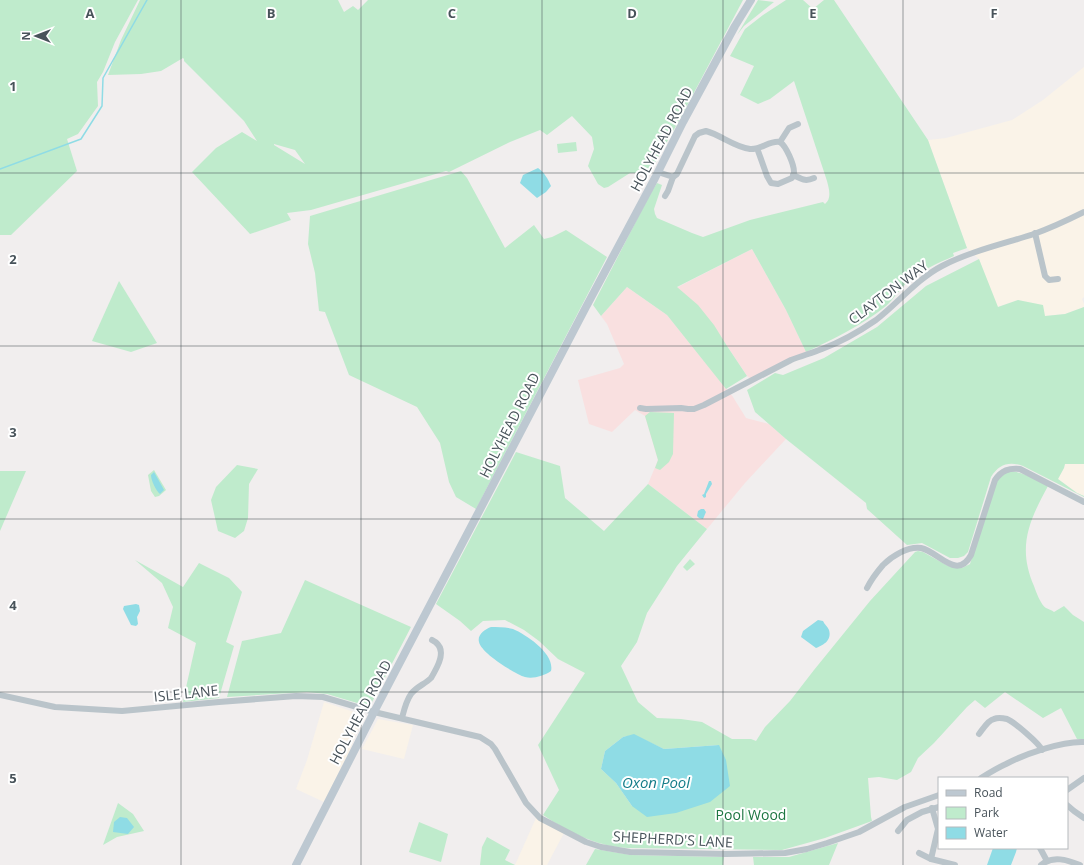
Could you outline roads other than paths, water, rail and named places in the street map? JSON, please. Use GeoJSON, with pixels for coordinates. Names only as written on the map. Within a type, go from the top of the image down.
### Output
{"type":"FeatureCollection","features":[{"type":"Feature","properties":{"kind":"main road","name":"HOLYHEAD ROAD"},"geometry":{"type":"LineString","coordinates":[[296,865],[374,712],[582,314],[683,122],[735,26],[751,0]]}},
{"type":"Feature","properties":{"kind":"street"},"geometry":{"type":"LineString","coordinates":[[780,142],[789,128],[798,124]]}},
{"type":"Feature","properties":{"kind":"street"},"geometry":{"type":"LineString","coordinates":[[665,196],[693,139],[697,134],[702,132],[710,132],[749,149],[757,148],[775,141],[780,142],[785,146],[794,170],[792,178],[778,184],[771,183],[757,148]]}},
{"type":"Feature","properties":{"kind":"street"},"geometry":{"type":"LineString","coordinates":[[658,172],[673,177]]}},
{"type":"Feature","properties":{"kind":"street"},"geometry":{"type":"LineString","coordinates":[[793,175],[807,181],[814,178]]}},
{"type":"Feature","properties":{"kind":"street","name":"CLAYTON WAY"},"geometry":{"type":"LineString","coordinates":[[640,408],[694,409],[704,406],[791,360],[802,355],[822,350],[858,331],[876,319],[940,267],[960,257],[1035,234],[1084,212]]}},
{"type":"Feature","properties":{"kind":"street"},"geometry":{"type":"LineString","coordinates":[[1035,234],[1045,276],[1048,280],[1058,279]]}},
{"type":"Feature","properties":{"kind":"street"},"geometry":{"type":"LineString","coordinates":[[867,588],[883,565],[893,557],[913,548],[923,549],[952,565],[964,565],[972,555],[995,480],[1002,472],[1006,470],[1020,470],[1084,502]]}},
{"type":"Feature","properties":{"kind":"street"},"geometry":{"type":"LineString","coordinates":[[402,718],[410,696],[416,689],[432,677],[434,673],[441,655],[440,649],[435,641],[441,636]]}},
{"type":"Feature","properties":{"kind":"street","name":"ISLE LANE"},"geometry":{"type":"LineString","coordinates":[[0,695],[55,707],[122,711],[296,696],[323,697],[374,712]]}},
{"type":"Feature","properties":{"kind":"street","name":"SHEPHERD'S LANE"},"geometry":{"type":"LineString","coordinates":[[374,712],[476,736],[486,740],[495,749],[526,803],[540,818],[586,842],[601,847],[630,852],[726,854],[785,853],[807,849],[859,832],[905,807],[938,795]]}},
{"type":"Feature","properties":{"kind":"street"},"geometry":{"type":"LineString","coordinates":[[979,734],[992,719],[1005,719],[1011,721],[1039,744],[1042,750]]}},
{"type":"Feature","properties":{"kind":"street"},"geometry":{"type":"LineString","coordinates":[[983,777],[1005,764],[1042,750],[1069,742],[1084,742]]}},
{"type":"Feature","properties":{"kind":"street"},"geometry":{"type":"LineString","coordinates":[[1068,789],[1084,778]]}},
{"type":"Feature","properties":{"kind":"street"},"geometry":{"type":"LineString","coordinates":[[1068,806],[1084,818]]}},
{"type":"Feature","properties":{"kind":"street"},"geometry":{"type":"LineString","coordinates":[[898,831],[906,820],[932,808],[938,807]]}},
{"type":"Feature","properties":{"kind":"street"},"geometry":{"type":"LineString","coordinates":[[931,859],[938,829],[932,808]]}},
{"type":"Feature","properties":{"kind":"street"},"geometry":{"type":"LineString","coordinates":[[1041,849],[1047,861]]}},
{"type":"Feature","properties":{"kind":"street"},"geometry":{"type":"LineString","coordinates":[[919,853],[931,859],[955,865]]}},
{"type":"Feature","properties":{"kind":"street"},"geometry":{"type":"LineString","coordinates":[[1041,865],[1047,861],[1058,859],[1080,865]]}},
{"type":"Feature","properties":{"kind":"water"},"geometry":{"type":"Polygon","coordinates":[[[538,168],[546,176],[551,186],[546,192],[537,198],[520,183],[523,175],[538,168]]]}},
{"type":"Feature","properties":{"kind":"water"},"geometry":{"type":"Polygon","coordinates":[[[154,472],[164,490],[160,494],[155,488],[152,480],[151,475],[154,472]]]}},
{"type":"Feature","properties":{"kind":"water"},"geometry":{"type":"Polygon","coordinates":[[[709,481],[711,481],[712,484],[706,494],[706,497],[704,498],[702,495],[704,494],[709,481]]]}},
{"type":"Feature","properties":{"kind":"water"},"geometry":{"type":"Polygon","coordinates":[[[704,509],[706,512],[703,519],[697,516],[698,511],[704,509]]]}},
{"type":"Feature","properties":{"kind":"water"},"geometry":{"type":"Polygon","coordinates":[[[139,605],[140,611],[137,617],[138,624],[136,626],[131,625],[123,609],[124,606],[139,605]]]}},
{"type":"Feature","properties":{"kind":"water"},"geometry":{"type":"Polygon","coordinates":[[[818,620],[823,621],[830,634],[827,642],[816,648],[801,637],[803,631],[818,620]]]}},
{"type":"Feature","properties":{"kind":"water"},"geometry":{"type":"Polygon","coordinates":[[[491,627],[505,627],[513,629],[532,640],[549,658],[551,671],[538,677],[528,678],[514,672],[492,657],[481,647],[479,642],[479,637],[482,633],[491,627]]]}},
{"type":"Feature","properties":{"kind":"water","name":"Oxon Pool"},"geometry":{"type":"Polygon","coordinates":[[[634,734],[664,749],[719,745],[726,760],[730,786],[710,802],[676,813],[647,817],[632,806],[616,783],[601,769],[605,751],[623,737],[634,734]]]}},
{"type":"Feature","properties":{"kind":"water"},"geometry":{"type":"Polygon","coordinates":[[[120,817],[127,818],[134,827],[128,834],[113,832],[114,822],[120,817]]]}},
{"type":"Feature","properties":{"kind":"water"},"geometry":{"type":"Polygon","coordinates":[[[993,849],[1017,849],[1011,865],[987,865],[993,849]]]}},
{"type":"Feature","properties":{"kind":"waterway"},"geometry":{"type":"LineString","coordinates":[[0,169],[81,139],[102,106],[103,78],[147,0]]}},
{"type":"Feature","properties":{"kind":"park label","name":"Pool Wood"},"geometry":{"type":"Point","coordinates":[751,814]}}]}
